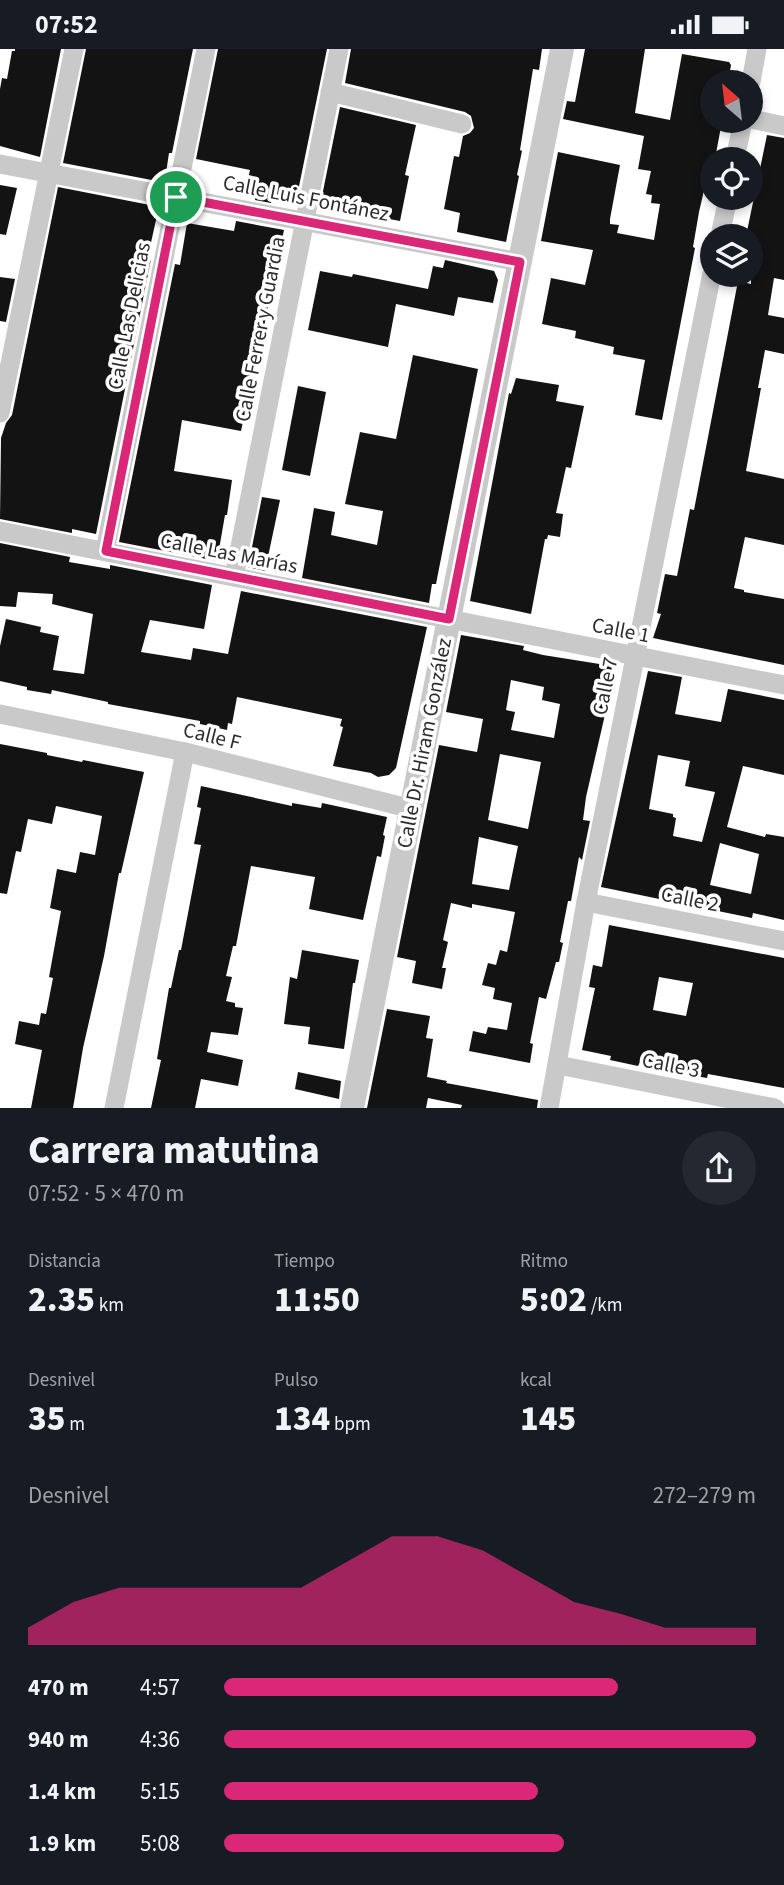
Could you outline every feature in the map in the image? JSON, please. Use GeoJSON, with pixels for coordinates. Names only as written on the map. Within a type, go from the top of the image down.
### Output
{"type":"FeatureCollection","features":[{"type":"Feature","properties":{"kind":"street"},"geometry":{"type":"LineString","coordinates":[[0,413],[74,49]]}},
{"type":"Feature","properties":{"kind":"street","name":"Calle Las Delicias"},"geometry":{"type":"LineString","coordinates":[[106,551],[205,49]]}},
{"type":"Feature","properties":{"kind":"street","name":"Calle Ferrer y Guardia"},"geometry":{"type":"LineString","coordinates":[[234,577],[339,49]]}},
{"type":"Feature","properties":{"kind":"street","name":"Calle Dr. Hiram González"},"geometry":{"type":"LineString","coordinates":[[352,1108],[562,49]]}},
{"type":"Feature","properties":{"kind":"street"},"geometry":{"type":"LineString","coordinates":[[753,70],[757,49]]}},
{"type":"Feature","properties":{"kind":"street"},"geometry":{"type":"LineString","coordinates":[[330,92],[462,124]]}},
{"type":"Feature","properties":{"kind":"street"},"geometry":{"type":"LineString","coordinates":[[763,122],[784,126]]}},
{"type":"Feature","properties":{"kind":"street","name":"Calle Luis Fontánez"},"geometry":{"type":"LineString","coordinates":[[0,164],[520,262]]}},
{"type":"Feature","properties":{"kind":"street","name":"Calle 7"},"geometry":{"type":"LineString","coordinates":[[549,1108],[586,902],[709,287]]}},
{"type":"Feature","properties":{"kind":"street","name":"Calle Las Marías"},"geometry":{"type":"LineString","coordinates":[[0,531],[449,619]]}},
{"type":"Feature","properties":{"kind":"street","name":"Calle 1"},"geometry":{"type":"LineString","coordinates":[[449,619],[784,685]]}},
{"type":"Feature","properties":{"kind":"street","name":"Calle F"},"geometry":{"type":"LineString","coordinates":[[0,714],[185,753],[412,809]]}},
{"type":"Feature","properties":{"kind":"street"},"geometry":{"type":"LineString","coordinates":[[114,1108],[185,753]]}},
{"type":"Feature","properties":{"kind":"street","name":"Calle 2"},"geometry":{"type":"LineString","coordinates":[[586,902],[784,941]]}},
{"type":"Feature","properties":{"kind":"street","name":"Calle 3"},"geometry":{"type":"LineString","coordinates":[[558,1065],[775,1108]]}},
{"type":"Feature","properties":{"kind":"building"},"geometry":{"type":"Polygon","coordinates":[[[61,49],[40,157],[0,146],[0,89],[2,78],[7,79],[12,51],[61,49]]]}},
{"type":"Feature","properties":{"kind":"building"},"geometry":{"type":"Polygon","coordinates":[[[86,49],[193,49],[172,153],[169,153],[165,180],[162,182],[63,163],[86,49]]]}},
{"type":"Feature","properties":{"kind":"building"},"geometry":{"type":"Polygon","coordinates":[[[218,49],[327,49],[296,201],[273,196],[271,203],[255,200],[257,189],[246,187],[250,170],[196,159],[218,49]]]}},
{"type":"Feature","properties":{"kind":"building"},"geometry":{"type":"Polygon","coordinates":[[[351,49],[542,49],[539,70],[533,69],[520,150],[519,176],[506,242],[457,232],[460,213],[444,209],[454,156],[459,157],[463,136],[474,128],[471,116],[465,112],[345,83],[351,49]]]}},
{"type":"Feature","properties":{"kind":"building"},"geometry":{"type":"Polygon","coordinates":[[[585,49],[645,49],[635,113],[670,120],[682,54],[729,62],[731,65],[730,70],[700,70],[700,133],[720,133],[717,147],[700,147],[700,208],[693,247],[695,248],[662,420],[635,415],[645,360],[613,354],[614,347],[575,338],[576,331],[542,324],[551,278],[585,285],[593,250],[541,241],[558,152],[620,165],[610,219],[610,224],[619,225],[617,233],[654,240],[660,204],[651,203],[652,195],[646,194],[651,171],[638,169],[644,136],[563,119],[567,101],[575,102],[585,49]]]}},
{"type":"Feature","properties":{"kind":"building"},"geometry":{"type":"Polygon","coordinates":[[[340,107],[416,125],[405,175],[409,176],[400,221],[320,206],[340,107]]]}},
{"type":"Feature","properties":{"kind":"building"},"geometry":{"type":"Polygon","coordinates":[[[767,135],[784,138],[784,280],[774,278],[768,315],[784,318],[784,354],[765,350],[746,471],[784,479],[784,545],[745,537],[734,588],[784,599],[784,665],[653,638],[661,614],[657,613],[665,574],[677,576],[690,509],[694,510],[737,287],[763,287],[763,224],[748,224],[751,210],[763,210],[763,154],[767,135]]]}},
{"type":"Feature","properties":{"kind":"building"},"geometry":{"type":"Polygon","coordinates":[[[0,185],[17,188],[6,235],[0,234],[0,185]]]}},
{"type":"Feature","properties":{"kind":"building"},"geometry":{"type":"Polygon","coordinates":[[[58,187],[155,206],[154,210],[158,211],[148,256],[151,259],[96,534],[72,529],[72,533],[0,519],[1,438],[12,415],[58,187]]]}},
{"type":"Feature","properties":{"kind":"building"},"geometry":{"type":"Polygon","coordinates":[[[236,221],[284,230],[260,346],[257,346],[241,431],[182,420],[174,471],[232,480],[217,561],[119,542],[175,264],[180,265],[187,223],[234,231],[236,221]]]}},
{"type":"Feature","properties":{"kind":"building"},"geometry":{"type":"Polygon","coordinates":[[[445,260],[494,271],[498,280],[493,303],[458,297],[454,316],[396,304],[388,347],[308,330],[320,271],[352,277],[353,274],[428,289],[433,266],[443,268],[445,260]]]}},
{"type":"Feature","properties":{"kind":"building"},"geometry":{"type":"Polygon","coordinates":[[[0,277],[15,279],[6,322],[0,321],[0,277]]]}},
{"type":"Feature","properties":{"kind":"building"},"geometry":{"type":"Polygon","coordinates":[[[413,355],[478,369],[436,584],[432,584],[429,603],[302,578],[314,508],[335,512],[331,535],[377,545],[383,511],[345,504],[360,432],[396,439],[413,355]]]}},
{"type":"Feature","properties":{"kind":"building"},"geometry":{"type":"Polygon","coordinates":[[[516,378],[559,385],[556,401],[584,406],[571,468],[566,467],[556,513],[563,514],[560,537],[548,535],[545,539],[531,614],[470,601],[509,393],[511,394],[516,378]]]}},
{"type":"Feature","properties":{"kind":"building"},"geometry":{"type":"Polygon","coordinates":[[[298,386],[326,392],[310,476],[282,470],[298,386]]]}},
{"type":"Feature","properties":{"kind":"building"},"geometry":{"type":"Polygon","coordinates":[[[262,497],[280,500],[265,571],[248,567],[262,497]]]}},
{"type":"Feature","properties":{"kind":"building"},"geometry":{"type":"Polygon","coordinates":[[[0,543],[70,557],[69,562],[110,569],[110,565],[212,585],[204,629],[150,620],[141,652],[191,660],[193,648],[228,654],[241,591],[427,627],[396,768],[389,775],[378,777],[371,773],[333,766],[343,727],[340,726],[342,719],[237,697],[232,724],[228,723],[227,730],[200,724],[200,721],[108,704],[52,690],[51,694],[27,690],[27,687],[0,681],[0,646],[6,619],[41,627],[40,632],[59,636],[53,670],[84,674],[93,614],[52,604],[53,594],[18,592],[16,607],[0,606],[0,543]]]}},
{"type":"Feature","properties":{"kind":"building"},"geometry":{"type":"Polygon","coordinates":[[[461,635],[524,646],[523,650],[543,655],[612,666],[604,719],[586,797],[583,820],[590,821],[582,860],[579,857],[571,901],[568,901],[559,962],[556,962],[546,999],[539,997],[530,1043],[533,1044],[530,1063],[469,1051],[473,1031],[486,1034],[488,1027],[507,1030],[512,1003],[493,999],[495,988],[482,985],[488,963],[496,965],[500,950],[507,952],[515,912],[451,903],[443,940],[448,942],[442,968],[446,968],[442,989],[412,983],[416,961],[397,957],[439,745],[477,752],[483,719],[446,712],[461,635]],[[511,680],[506,710],[515,712],[511,730],[554,738],[560,704],[542,700],[544,687],[511,680]],[[500,754],[488,820],[528,829],[541,762],[500,754]],[[479,837],[472,884],[509,890],[518,846],[479,837]]]}},
{"type":"Feature","properties":{"kind":"building"},"geometry":{"type":"Polygon","coordinates":[[[648,671],[682,677],[675,714],[721,722],[728,689],[784,700],[784,775],[743,766],[727,827],[765,837],[766,834],[784,837],[784,920],[753,913],[752,918],[601,887],[648,671]],[[658,755],[649,809],[673,814],[676,818],[673,836],[702,842],[715,792],[685,786],[690,761],[658,755]],[[720,843],[710,885],[751,894],[759,854],[720,843]]]}},
{"type":"Feature","properties":{"kind":"building"},"geometry":{"type":"Polygon","coordinates":[[[0,744],[144,772],[119,873],[73,1108],[31,1108],[42,1050],[15,1044],[19,1021],[39,1025],[41,1013],[46,1014],[53,978],[49,977],[61,911],[50,908],[57,869],[76,873],[80,852],[95,855],[102,816],[56,806],[52,824],[28,819],[21,852],[16,851],[7,894],[0,893],[0,744]]]}},
{"type":"Feature","properties":{"kind":"building"},"geometry":{"type":"Polygon","coordinates":[[[201,786],[292,806],[292,803],[321,808],[322,803],[387,817],[385,836],[381,857],[377,856],[363,920],[309,909],[315,877],[251,866],[236,946],[233,946],[226,976],[232,977],[226,1001],[235,1003],[235,1007],[243,1008],[238,1035],[211,1032],[207,1052],[243,1060],[238,1086],[201,1079],[195,1108],[151,1108],[161,1060],[157,1059],[169,988],[181,950],[201,845],[194,844],[201,808],[197,807],[201,786]]]}},
{"type":"Feature","properties":{"kind":"building"},"geometry":{"type":"Polygon","coordinates":[[[609,925],[784,958],[784,1088],[708,1074],[707,1078],[684,1074],[685,1069],[641,1060],[638,1066],[610,1060],[611,1056],[582,1050],[595,988],[589,987],[593,965],[602,967],[609,925]],[[659,977],[653,1010],[686,1016],[693,983],[659,977]]]}},
{"type":"Feature","properties":{"kind":"building"},"geometry":{"type":"Polygon","coordinates":[[[302,950],[359,960],[344,1049],[308,1044],[310,1027],[284,1024],[290,977],[297,979],[302,950]]]}},
{"type":"Feature","properties":{"kind":"building"},"geometry":{"type":"Polygon","coordinates":[[[387,1009],[430,1016],[426,1038],[433,1039],[427,1077],[538,1100],[537,1108],[461,1108],[462,1105],[428,1098],[426,1108],[367,1108],[387,1009]]]}},
{"type":"Feature","properties":{"kind":"building"},"geometry":{"type":"Polygon","coordinates":[[[298,1072],[341,1081],[339,1099],[295,1089],[298,1072]]]}},
{"type":"Feature","properties":{"kind":"route"},"geometry":{"type":"LineString","coordinates":[[176,197],[520,262],[449,619],[106,551],[176,197]]}}]}
